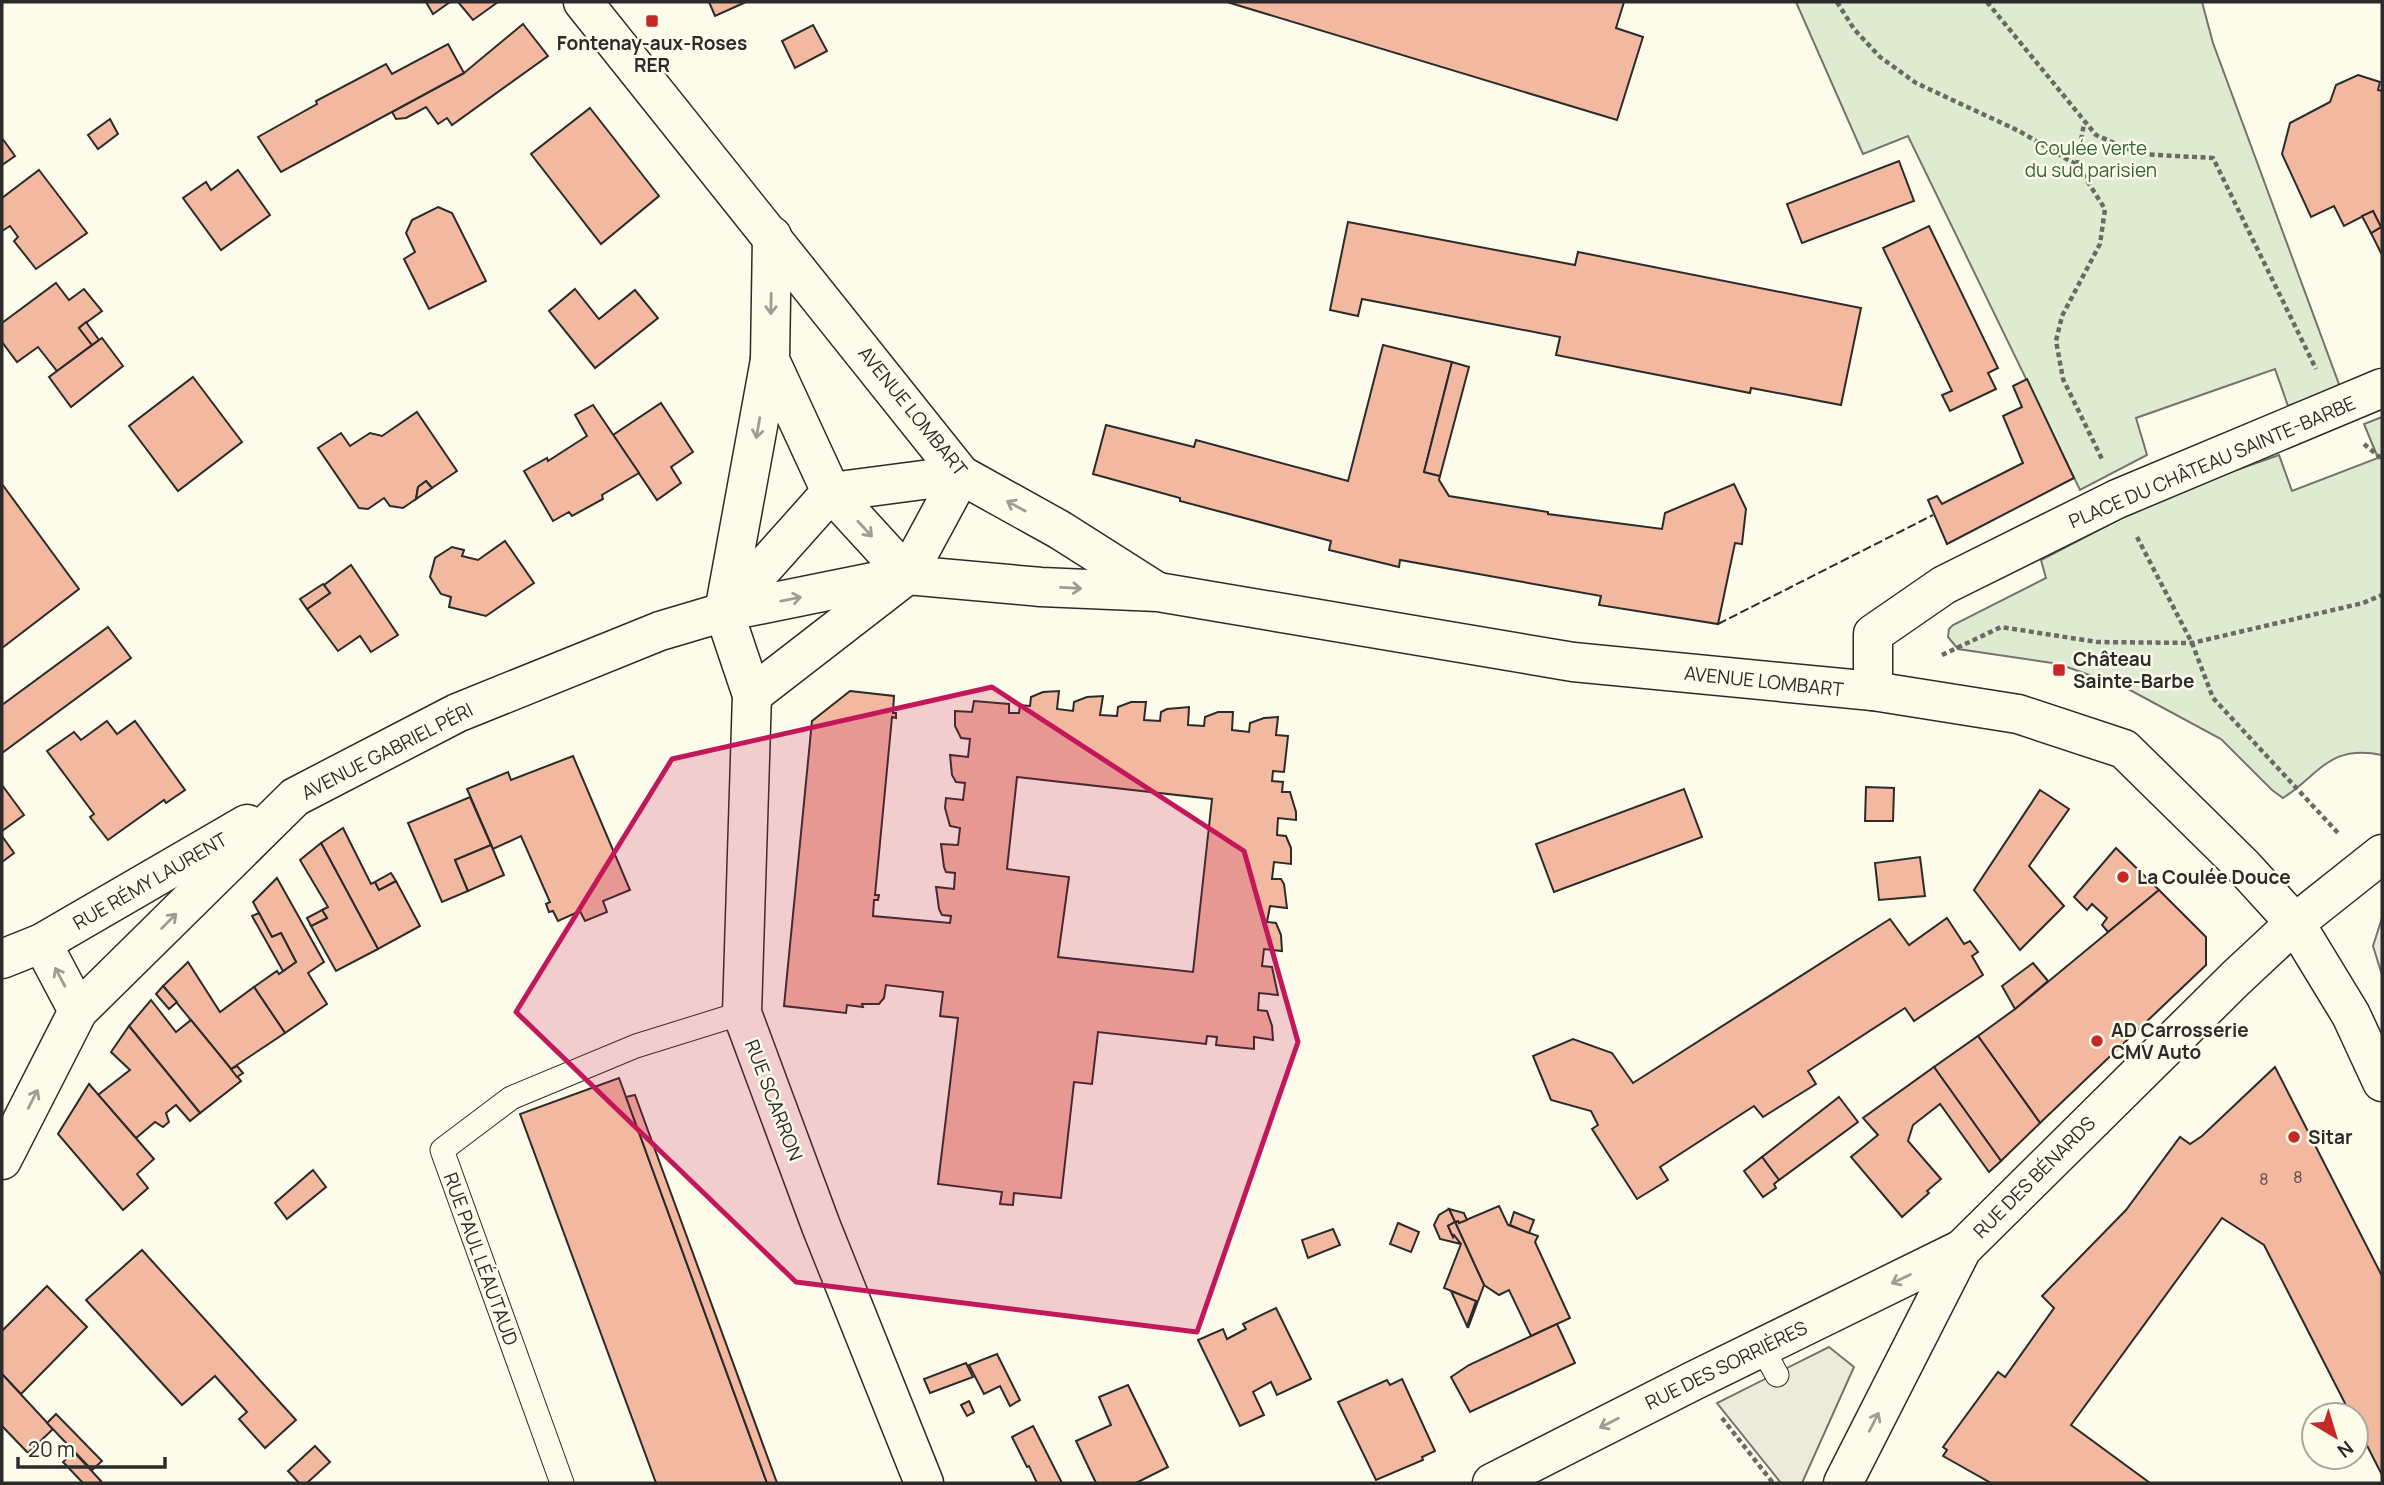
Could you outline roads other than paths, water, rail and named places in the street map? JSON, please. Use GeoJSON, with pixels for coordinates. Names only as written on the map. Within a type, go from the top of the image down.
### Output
{"type":"FeatureCollection","features":[{"type":"Feature","properties":{"kind":"street","name":"AVENUE LOMBART"},"geometry":{"type":"LineString","coordinates":[[583,2],[961,475],[1060,530],[1158,592]]}},
{"type":"Feature","properties":{"kind":"street"},"geometry":{"type":"LineString","coordinates":[[724,612],[770,360],[772,236]]}},
{"type":"Feature","properties":{"kind":"street"},"geometry":{"type":"LineString","coordinates":[[770,360],[831,492],[907,575]]}},
{"type":"Feature","properties":{"kind":"street","name":"PLACE DU CHÂTEAU SAINTE-BARBE"},"geometry":{"type":"LineString","coordinates":[[1873,691],[1873,634],[1944,585],[2117,499],[2382,388]]}},
{"type":"Feature","properties":{"kind":"street"},"geometry":{"type":"LineString","coordinates":[[724,612],[831,492],[961,475]]}},
{"type":"Feature","properties":{"kind":"street"},"geometry":{"type":"LineString","coordinates":[[752,695],[907,575],[961,475]]}},
{"type":"Feature","properties":{"kind":"street","name":"AVENUE LOMBART"},"geometry":{"type":"LineString","coordinates":[[907,575],[1041,587],[1158,592],[1573,662],[1873,691],[2018,714],[2124,749],[2243,866],[2295,923],[2351,1015],[2382,1082]]}},
{"type":"Feature","properties":{"kind":"street","name":"AVENUE GABRIEL PÉRI"},"geometry":{"type":"LineString","coordinates":[[2,1160],[78,1011],[295,797],[457,713],[660,631],[724,612],[907,575]]}},
{"type":"Feature","properties":{"kind":"street","name":"RUE SCARRON"},"geometry":{"type":"LineString","coordinates":[[724,612],[752,695],[741,1013],[921,1482]]}},
{"type":"Feature","properties":{"kind":"street","name":"RUE RÉMY LAURENT"},"geometry":{"type":"LineString","coordinates":[[2,959],[42,943],[295,797]]}},
{"type":"Feature","properties":{"kind":"street","name":"RUE DES BÉNARDS"},"geometry":{"type":"LineString","coordinates":[[1843,1483],[1962,1249],[2236,978],[2295,923],[2382,855]]}},
{"type":"Feature","properties":{"kind":"street"},"geometry":{"type":"LineString","coordinates":[[42,943],[78,1011]]}},
{"type":"Feature","properties":{"kind":"street","name":"RUE DES SORRIÈRES"},"geometry":{"type":"LineString","coordinates":[[1492,1483],[1693,1381],[1769,1362],[1962,1249]]}},
{"type":"Feature","properties":{"kind":"lane","name":"RUE PAUL LÉAUTAUD"},"geometry":{"type":"LineString","coordinates":[[562,1483],[442,1150],[511,1098],[636,1046],[741,1013]]}},
{"type":"Feature","properties":{"kind":"place","name":"Fontenay-aux-Roses RER"},"geometry":{"type":"Point","coordinates":[652,21]}},
{"type":"Feature","properties":{"kind":"place","name":"Château Sainte-Barbe"},"geometry":{"type":"Point","coordinates":[2059,670]}},
{"type":"Feature","properties":{"kind":"place","name":"La Coulée Douce"},"geometry":{"type":"Point","coordinates":[2123,877]}},
{"type":"Feature","properties":{"kind":"place","name":"AD Carrosserie CMV Auto"},"geometry":{"type":"Point","coordinates":[2097,1041]}},
{"type":"Feature","properties":{"kind":"place","name":"Sitar"},"geometry":{"type":"Point","coordinates":[2294,1137]}},
{"type":"Feature","properties":{"kind":"park label","name":"Coulée verte du sud parisien"},"geometry":{"type":"Point","coordinates":[2091,159]}}]}
